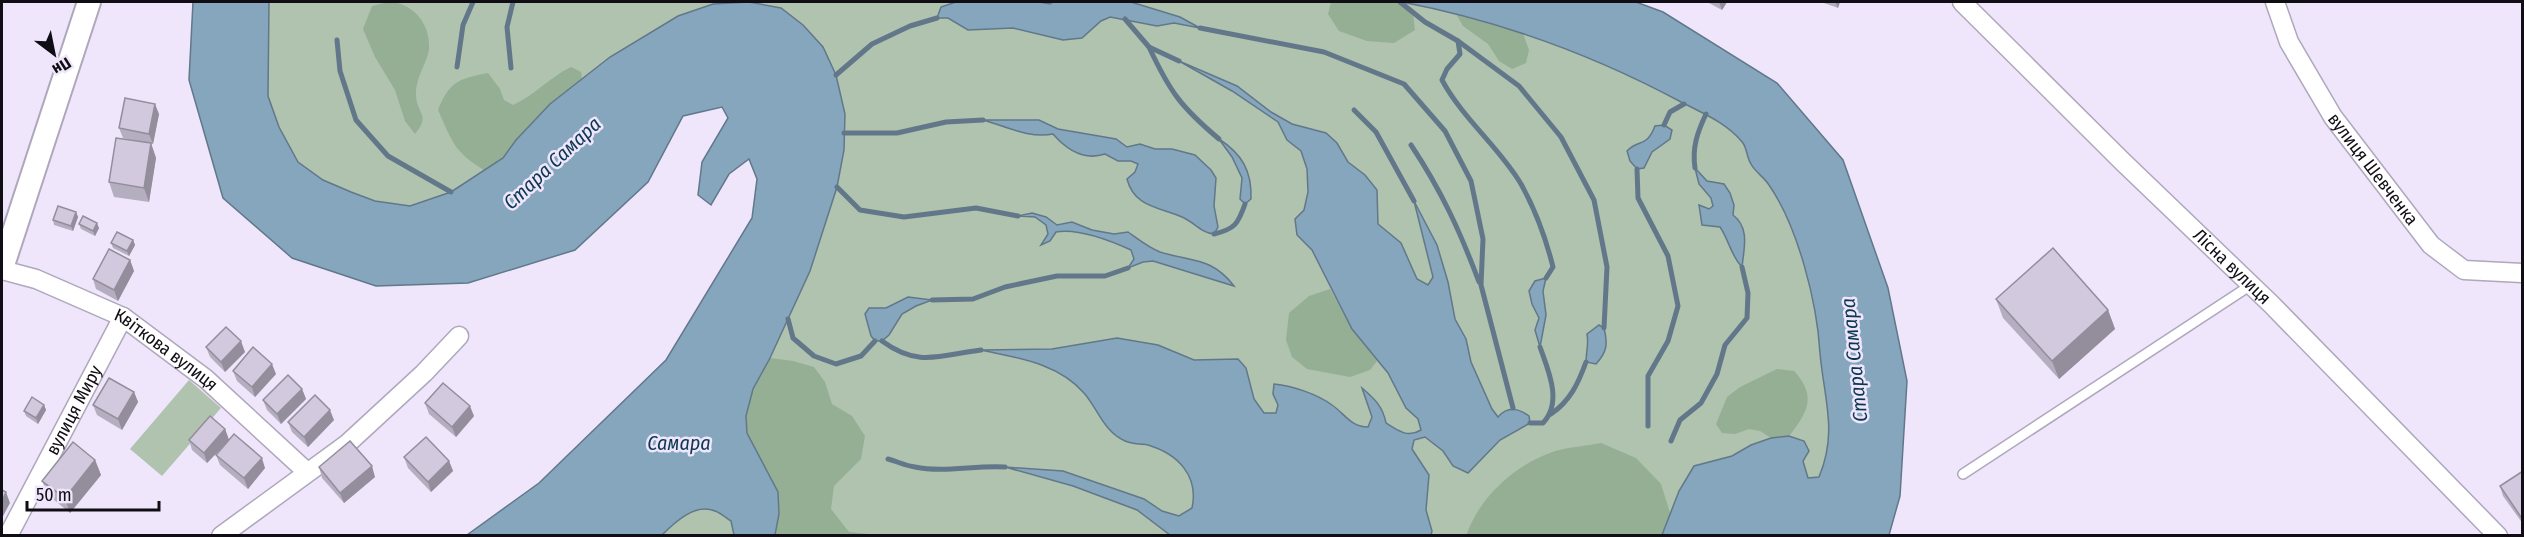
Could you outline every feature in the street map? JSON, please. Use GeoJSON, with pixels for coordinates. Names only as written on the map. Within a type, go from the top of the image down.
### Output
{"type":"FeatureCollection","features":[{"type":"Feature","properties":{"kind":"street"},"geometry":{"type":"LineString","coordinates":[[2,269],[89,2]]}},
{"type":"Feature","properties":{"kind":"street","name":"Лісна вулиця"},"geometry":{"type":"LineString","coordinates":[[1962,2],[2251,285],[2498,536]]}},
{"type":"Feature","properties":{"kind":"street","name":"вулиця Шевченка"},"geometry":{"type":"LineString","coordinates":[[2275,2],[2289,42],[2333,117],[2431,245],[2464,270],[2523,273]]}},
{"type":"Feature","properties":{"kind":"street","name":"Квіткова вулиця"},"geometry":{"type":"LineString","coordinates":[[2,269],[36,279],[123,317],[206,379],[307,472]]}},
{"type":"Feature","properties":{"kind":"street","name":"вулиця Миру"},"geometry":{"type":"LineString","coordinates":[[8,536],[123,317]]}},
{"type":"Feature","properties":{"kind":"street"},"geometry":{"type":"LineString","coordinates":[[221,536],[347,444],[424,373],[459,336]]}},
{"type":"Feature","properties":{"kind":"lane"},"geometry":{"type":"LineString","coordinates":[[1963,474],[2251,285]]}},
{"type":"Feature","properties":{"kind":"green space"},"geometry":{"type":"Polygon","coordinates":[[[193,2],[1636,2],[1663,12],[1777,83],[1843,160],[1888,288],[1907,381],[1900,496],[1889,536],[467,535],[539,483],[666,360],[752,218],[757,179],[749,159],[722,107],[683,116],[648,182],[575,250],[468,283],[376,286],[292,258],[223,198],[189,80],[193,2]]]}},
{"type":"Feature","properties":{"kind":"green space"},"geometry":{"type":"Polygon","coordinates":[[[388,2],[397,3],[412,10],[423,22],[429,38],[427,58],[416,89],[417,102],[423,118],[415,134],[405,121],[395,90],[375,57],[363,29],[372,6],[388,2]]]}},
{"type":"Feature","properties":{"kind":"green space"},"geometry":{"type":"Polygon","coordinates":[[[1331,2],[1400,2],[1413,13],[1415,30],[1394,43],[1367,41],[1339,31],[1328,14],[1331,2]]]}},
{"type":"Feature","properties":{"kind":"green space"},"geometry":{"type":"Polygon","coordinates":[[[1455,12],[1522,31],[1529,50],[1526,63],[1512,69],[1499,61],[1488,44],[1463,26],[1455,12]]]}},
{"type":"Feature","properties":{"kind":"green space"},"geometry":{"type":"Polygon","coordinates":[[[571,67],[581,72],[582,79],[550,104],[503,158],[484,170],[474,164],[455,145],[438,110],[442,100],[456,83],[469,77],[488,73],[500,89],[504,100],[513,105],[571,67]]]}},
{"type":"Feature","properties":{"kind":"green space"},"geometry":{"type":"Polygon","coordinates":[[[1330,289],[1352,329],[1377,361],[1370,370],[1350,377],[1307,369],[1292,357],[1286,340],[1289,313],[1309,296],[1330,289]]]}},
{"type":"Feature","properties":{"kind":"green space"},"geometry":{"type":"Polygon","coordinates":[[[770,358],[814,367],[825,382],[832,404],[852,416],[865,436],[861,459],[834,486],[831,509],[849,532],[877,535],[775,535],[778,492],[747,433],[746,416],[753,389],[770,358]]]}},
{"type":"Feature","properties":{"kind":"green space"},"geometry":{"type":"Polygon","coordinates":[[[1777,369],[1794,371],[1806,388],[1808,396],[1805,411],[1789,436],[1771,438],[1760,431],[1749,429],[1735,434],[1722,433],[1716,424],[1727,397],[1740,387],[1777,369]]]}},
{"type":"Feature","properties":{"kind":"green space"},"geometry":{"type":"Polygon","coordinates":[[[189,380],[221,408],[162,476],[130,449],[189,380]]]}},
{"type":"Feature","properties":{"kind":"green space"},"geometry":{"type":"Polygon","coordinates":[[[1601,443],[1636,458],[1661,484],[1671,516],[1662,535],[1466,536],[1480,508],[1490,495],[1526,464],[1555,451],[1601,443]]]}},
{"type":"Feature","properties":{"kind":"water","name":"Самара"},"geometry":{"type":"Polygon","coordinates":[[[193,2],[269,2],[268,96],[279,127],[298,162],[323,180],[351,192],[375,201],[410,206],[451,192],[503,158],[516,140],[550,104],[610,57],[678,16],[713,4],[749,2],[781,8],[803,25],[823,47],[836,75],[845,114],[844,150],[837,187],[810,271],[770,358],[753,389],[746,416],[747,433],[778,492],[779,514],[775,535],[734,535],[731,521],[708,509],[686,515],[662,535],[467,535],[539,483],[666,360],[752,218],[757,179],[749,159],[729,174],[711,205],[698,195],[702,162],[728,118],[722,107],[683,116],[648,182],[575,250],[468,283],[376,286],[292,258],[223,198],[189,80],[193,2]]]}},
{"type":"Feature","properties":{"kind":"water"},"geometry":{"type":"Polygon","coordinates":[[[956,2],[1050,4],[1053,2],[1131,2],[1180,17],[1200,28],[1174,23],[1157,26],[1110,17],[1101,21],[1082,38],[1063,40],[1013,28],[968,30],[948,18],[937,18],[941,7],[956,2]]]}},
{"type":"Feature","properties":{"kind":"water","name":"Стара Самара"},"geometry":{"type":"Polygon","coordinates":[[[1402,2],[1636,2],[1663,12],[1777,83],[1843,160],[1888,288],[1907,381],[1900,496],[1889,535],[1662,535],[1679,491],[1694,466],[1732,456],[1751,445],[1771,438],[1789,436],[1804,441],[1809,451],[1803,461],[1808,478],[1819,477],[1828,445],[1828,415],[1815,311],[1804,266],[1789,222],[1767,182],[1750,162],[1743,143],[1723,124],[1649,86],[1581,55],[1475,19],[1402,2]]]}},
{"type":"Feature","properties":{"kind":"water"},"geometry":{"type":"Polygon","coordinates":[[[1179,61],[1237,86],[1271,112],[1292,124],[1326,133],[1337,143],[1348,162],[1365,175],[1377,190],[1378,224],[1401,243],[1417,279],[1428,285],[1433,277],[1414,201],[1437,245],[1448,282],[1455,319],[1466,339],[1471,362],[1492,409],[1498,417],[1513,409],[1529,416],[1530,423],[1500,440],[1468,473],[1453,466],[1443,451],[1425,437],[1414,440],[1412,449],[1429,475],[1426,510],[1431,535],[1170,535],[1137,510],[1073,486],[1005,467],[1063,471],[1144,499],[1162,511],[1179,516],[1192,508],[1193,496],[1189,476],[1177,460],[1169,454],[1148,445],[1128,442],[1118,437],[1106,426],[1084,393],[1074,383],[1050,368],[981,350],[1052,349],[1117,338],[1158,345],[1194,360],[1238,359],[1246,368],[1254,399],[1264,413],[1276,413],[1278,405],[1273,394],[1274,384],[1312,394],[1332,405],[1357,425],[1368,427],[1372,417],[1362,388],[1378,404],[1386,423],[1407,433],[1421,430],[1418,419],[1406,408],[1388,373],[1352,329],[1312,250],[1297,235],[1295,219],[1304,210],[1308,192],[1307,169],[1301,151],[1287,140],[1278,122],[1232,91],[1179,61]]]}},
{"type":"Feature","properties":{"kind":"water"},"geometry":{"type":"Polygon","coordinates":[[[983,120],[1039,120],[1058,129],[1116,139],[1127,147],[1140,144],[1155,149],[1172,149],[1195,155],[1216,178],[1214,206],[1218,227],[1214,234],[1209,233],[1182,217],[1141,201],[1130,188],[1127,179],[1135,172],[1138,164],[1131,161],[1118,161],[1105,154],[1083,155],[1070,149],[1053,134],[1035,135],[983,120]]]}},
{"type":"Feature","properties":{"kind":"water"},"geometry":{"type":"Polygon","coordinates":[[[1664,125],[1672,130],[1670,139],[1652,152],[1644,168],[1637,169],[1630,161],[1627,151],[1649,138],[1655,126],[1664,125]]]}},
{"type":"Feature","properties":{"kind":"water"},"geometry":{"type":"Polygon","coordinates":[[[1219,139],[1234,151],[1244,164],[1251,189],[1251,199],[1245,204],[1240,199],[1242,178],[1232,157],[1219,139]]]}},
{"type":"Feature","properties":{"kind":"water"},"geometry":{"type":"Polygon","coordinates":[[[1695,168],[1707,181],[1724,184],[1730,193],[1734,205],[1733,215],[1744,232],[1742,267],[1720,227],[1702,225],[1699,205],[1709,209],[1713,206],[1711,198],[1699,184],[1695,168]]]}},
{"type":"Feature","properties":{"kind":"water"},"geometry":{"type":"Polygon","coordinates":[[[1032,213],[1046,217],[1057,225],[1072,222],[1092,230],[1114,234],[1128,232],[1160,252],[1209,265],[1218,270],[1234,286],[1153,261],[1128,268],[1134,259],[1131,250],[1084,233],[1056,232],[1050,241],[1041,245],[1048,234],[1046,225],[1035,217],[1018,216],[1032,213]]]}},
{"type":"Feature","properties":{"kind":"water"},"geometry":{"type":"Polygon","coordinates":[[[1546,278],[1543,291],[1546,315],[1540,347],[1535,330],[1539,318],[1529,291],[1535,281],[1546,278]]]}},
{"type":"Feature","properties":{"kind":"water"},"geometry":{"type":"Polygon","coordinates":[[[908,297],[932,300],[902,314],[889,335],[882,341],[875,341],[871,336],[865,314],[869,308],[886,308],[908,297]]]}},
{"type":"Feature","properties":{"kind":"water"},"geometry":{"type":"Polygon","coordinates":[[[1599,325],[1604,328],[1606,343],[1604,352],[1596,364],[1586,362],[1587,334],[1599,325]]]}},
{"type":"Feature","properties":{"kind":"building"},"geometry":{"type":"Polygon","coordinates":[[[125,98],[155,104],[149,134],[119,128],[125,98]]]}},
{"type":"Feature","properties":{"kind":"building"},"geometry":{"type":"Polygon","coordinates":[[[116,138],[151,143],[144,188],[109,182],[116,138]]]}},
{"type":"Feature","properties":{"kind":"building"},"geometry":{"type":"Polygon","coordinates":[[[58,206],[76,212],[71,226],[53,220],[58,206]]]}},
{"type":"Feature","properties":{"kind":"building"},"geometry":{"type":"Polygon","coordinates":[[[83,216],[97,223],[93,231],[79,224],[83,216]]]}},
{"type":"Feature","properties":{"kind":"building"},"geometry":{"type":"Polygon","coordinates":[[[117,232],[133,240],[127,251],[111,243],[117,232]]]}},
{"type":"Feature","properties":{"kind":"building"},"geometry":{"type":"Polygon","coordinates":[[[2053,248],[2108,310],[2052,361],[1996,299],[2053,248]]]}},
{"type":"Feature","properties":{"kind":"building"},"geometry":{"type":"Polygon","coordinates":[[[109,249],[130,260],[114,290],[93,279],[109,249]]]}},
{"type":"Feature","properties":{"kind":"building"},"geometry":{"type":"Polygon","coordinates":[[[226,327],[241,341],[221,362],[206,347],[226,327]]]}},
{"type":"Feature","properties":{"kind":"building"},"geometry":{"type":"Polygon","coordinates":[[[253,347],[272,364],[252,387],[233,371],[253,347]]]}},
{"type":"Feature","properties":{"kind":"building"},"geometry":{"type":"Polygon","coordinates":[[[288,375],[302,389],[277,414],[263,400],[288,375]]]}},
{"type":"Feature","properties":{"kind":"building"},"geometry":{"type":"Polygon","coordinates":[[[109,378],[134,392],[118,419],[93,405],[109,378]]]}},
{"type":"Feature","properties":{"kind":"building"},"geometry":{"type":"Polygon","coordinates":[[[443,383],[470,406],[452,427],[425,403],[443,383]]]}},
{"type":"Feature","properties":{"kind":"building"},"geometry":{"type":"Polygon","coordinates":[[[315,395],[330,410],[304,437],[288,422],[315,395]]]}},
{"type":"Feature","properties":{"kind":"building"},"geometry":{"type":"Polygon","coordinates":[[[32,397],[44,405],[36,418],[24,411],[32,397]]]}},
{"type":"Feature","properties":{"kind":"building"},"geometry":{"type":"Polygon","coordinates":[[[210,416],[225,429],[204,453],[189,440],[210,416]]]}},
{"type":"Feature","properties":{"kind":"building"},"geometry":{"type":"Polygon","coordinates":[[[234,434],[262,458],[244,478],[216,455],[234,434]]]}},
{"type":"Feature","properties":{"kind":"building"},"geometry":{"type":"Polygon","coordinates":[[[426,437],[449,461],[428,482],[404,457],[426,437]]]}},
{"type":"Feature","properties":{"kind":"building"},"geometry":{"type":"Polygon","coordinates":[[[350,441],[372,466],[340,493],[319,467],[350,441]]]}},
{"type":"Feature","properties":{"kind":"building"},"geometry":{"type":"Polygon","coordinates":[[[73,442],[95,460],[65,498],[42,481],[73,442]]]}},
{"type":"Feature","properties":{"kind":"building"},"geometry":{"type":"Polygon","coordinates":[[[2523,471],[2523,520],[2500,486],[2523,471]]]}},
{"type":"Feature","properties":{"kind":"waterway"},"geometry":{"type":"LineString","coordinates":[[457,67],[463,25],[473,2]]}},
{"type":"Feature","properties":{"kind":"waterway"},"geometry":{"type":"LineString","coordinates":[[511,68],[507,27],[513,2]]}},
{"type":"Feature","properties":{"kind":"waterway"},"geometry":{"type":"LineString","coordinates":[[1400,2],[1425,22],[1458,41],[1519,86],[1561,137],[1594,200],[1607,267],[1604,328]]}},
{"type":"Feature","properties":{"kind":"waterway"},"geometry":{"type":"LineString","coordinates":[[836,75],[872,44],[910,26],[937,18]]}},
{"type":"Feature","properties":{"kind":"waterway"},"geometry":{"type":"LineString","coordinates":[[1125,19],[1149,47],[1179,61]]}},
{"type":"Feature","properties":{"kind":"waterway"},"geometry":{"type":"LineString","coordinates":[[1200,28],[1324,52],[1404,84],[1445,131],[1471,181],[1483,239],[1481,285],[1513,408]]}},
{"type":"Feature","properties":{"kind":"waterway"},"geometry":{"type":"LineString","coordinates":[[337,40],[340,71],[356,120],[388,156],[451,192]]}},
{"type":"Feature","properties":{"kind":"waterway"},"geometry":{"type":"LineString","coordinates":[[1458,41],[1460,54],[1447,69],[1442,80],[1460,108],[1521,184],[1540,224],[1553,267],[1546,278]]}},
{"type":"Feature","properties":{"kind":"waterway"},"geometry":{"type":"LineString","coordinates":[[1149,47],[1163,76],[1178,98],[1219,139]]}},
{"type":"Feature","properties":{"kind":"waterway"},"geometry":{"type":"LineString","coordinates":[[1664,125],[1670,112],[1684,104]]}},
{"type":"Feature","properties":{"kind":"waterway"},"geometry":{"type":"LineString","coordinates":[[1354,110],[1376,132],[1414,201]]}},
{"type":"Feature","properties":{"kind":"waterway"},"geometry":{"type":"LineString","coordinates":[[1695,168],[1696,141],[1706,114]]}},
{"type":"Feature","properties":{"kind":"waterway"},"geometry":{"type":"LineString","coordinates":[[844,133],[897,133],[946,122],[983,120]]}},
{"type":"Feature","properties":{"kind":"waterway"},"geometry":{"type":"LineString","coordinates":[[1411,145],[1449,211],[1479,282]]}},
{"type":"Feature","properties":{"kind":"waterway"},"geometry":{"type":"LineString","coordinates":[[1637,169],[1638,198],[1668,256],[1678,306],[1668,341],[1648,376],[1648,426]]}},
{"type":"Feature","properties":{"kind":"waterway"},"geometry":{"type":"LineString","coordinates":[[837,187],[860,210],[904,217],[976,208],[1018,216]]}},
{"type":"Feature","properties":{"kind":"waterway"},"geometry":{"type":"LineString","coordinates":[[1214,234],[1235,225],[1245,204]]}},
{"type":"Feature","properties":{"kind":"waterway"},"geometry":{"type":"LineString","coordinates":[[1671,441],[1680,420],[1701,403],[1717,374],[1725,345],[1747,318],[1748,293],[1742,267]]}},
{"type":"Feature","properties":{"kind":"waterway"},"geometry":{"type":"LineString","coordinates":[[932,300],[973,299],[1005,287],[1057,276],[1105,276],[1128,268]]}},
{"type":"Feature","properties":{"kind":"waterway"},"geometry":{"type":"LineString","coordinates":[[788,319],[793,338],[814,356],[836,364],[861,356],[875,341]]}},
{"type":"Feature","properties":{"kind":"waterway"},"geometry":{"type":"LineString","coordinates":[[882,341],[895,349],[919,357],[930,358],[981,350]]}},
{"type":"Feature","properties":{"kind":"waterway"},"geometry":{"type":"LineString","coordinates":[[1530,423],[1543,423],[1552,406],[1552,386],[1540,347]]}},
{"type":"Feature","properties":{"kind":"waterway"},"geometry":{"type":"LineString","coordinates":[[1551,414],[1573,391],[1586,362]]}},
{"type":"Feature","properties":{"kind":"waterway"},"geometry":{"type":"LineString","coordinates":[[888,459],[926,469],[1005,467]]}}]}
